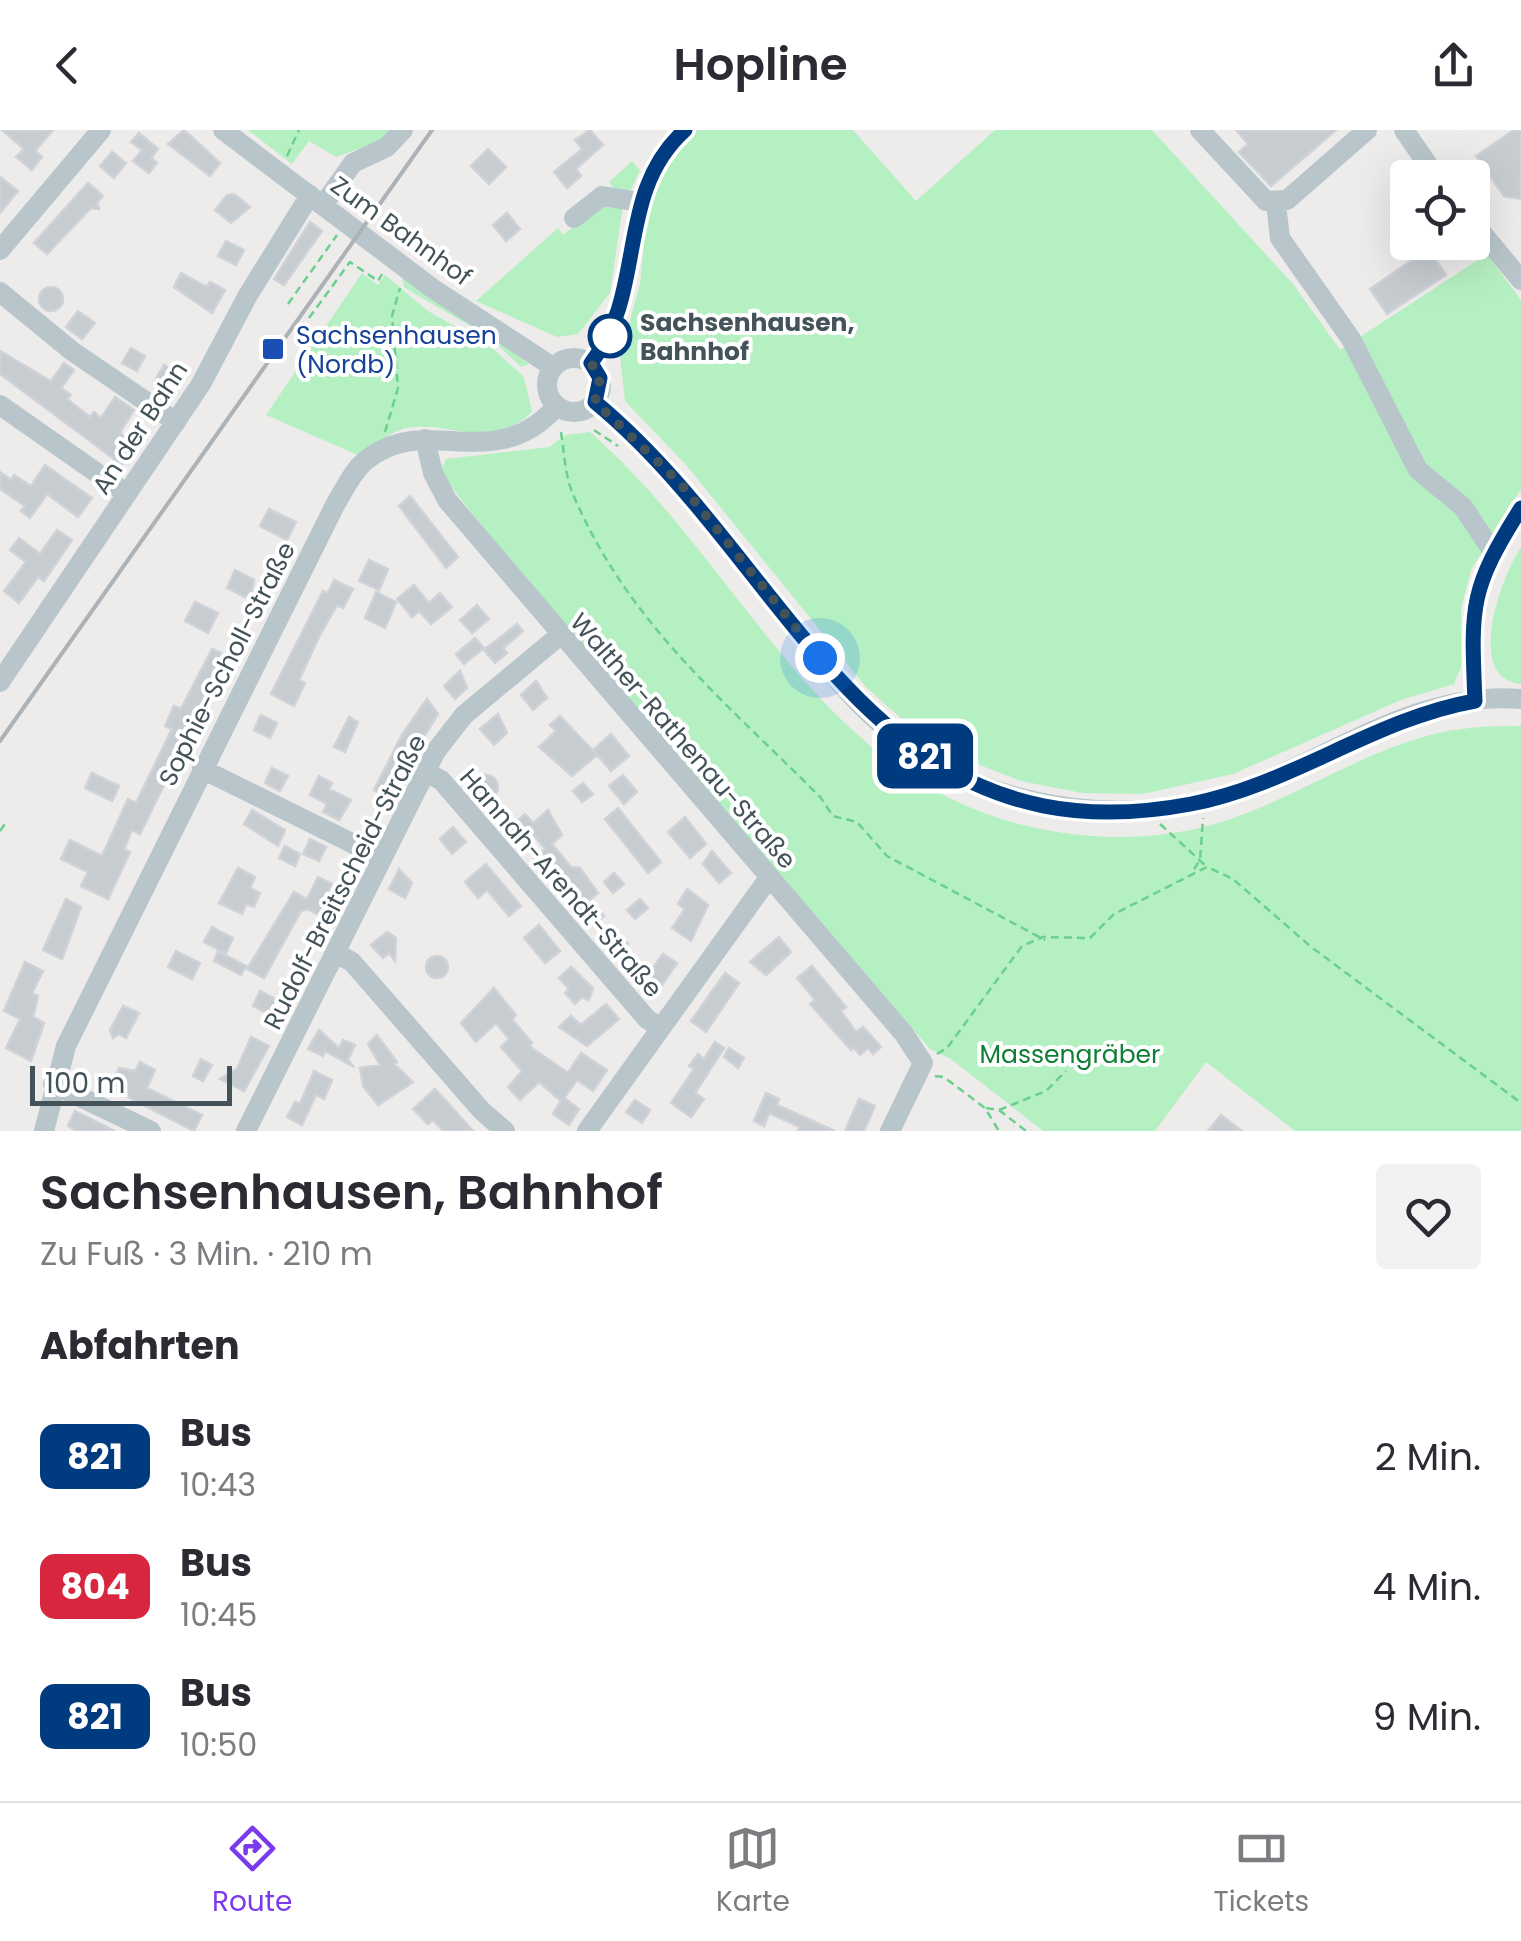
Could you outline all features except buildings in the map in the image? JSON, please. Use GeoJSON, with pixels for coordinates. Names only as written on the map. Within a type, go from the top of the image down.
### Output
{"type":"FeatureCollection","features":[{"type":"Feature","properties":{"kind":"street"},"geometry":{"type":"LineString","coordinates":[[0,250],[101,130]]}},
{"type":"Feature","properties":{"kind":"street","name":"Zum Bahnhof"},"geometry":{"type":"LineString","coordinates":[[224,130],[432,288],[553,367]]}},
{"type":"Feature","properties":{"kind":"street","name":"An der Bahn"},"geometry":{"type":"LineString","coordinates":[[0,682],[176,422],[317,200],[353,162],[387,148],[403,130]]}},
{"type":"Feature","properties":{"kind":"street"},"geometry":{"type":"LineString","coordinates":[[591,363],[621,311],[640,202],[660,158],[685,130]]}},
{"type":"Feature","properties":{"kind":"street"},"geometry":{"type":"LineString","coordinates":[[1200,130],[1266,201],[1276,204],[1287,200],[1367,130]]}},
{"type":"Feature","properties":{"kind":"street"},"geometry":{"type":"LineString","coordinates":[[1404,130],[1424,160]]}},
{"type":"Feature","properties":{"kind":"street"},"geometry":{"type":"LineString","coordinates":[[574,218],[602,196],[640,202]]}},
{"type":"Feature","properties":{"kind":"street"},"geometry":{"type":"LineString","coordinates":[[1276,204],[1280,238],[1352,338],[1418,470],[1463,508],[1493,552]]}},
{"type":"Feature","properties":{"kind":"street"},"geometry":{"type":"LineString","coordinates":[[1490,242],[1521,278]]}},
{"type":"Feature","properties":{"kind":"street"},"geometry":{"type":"LineString","coordinates":[[0,292],[72,351],[176,422]]}},
{"type":"Feature","properties":{"kind":"street"},"geometry":{"type":"LineString","coordinates":[[567,358],[591,363],[600,378],[595,402],[572,412],[556,406],[547,387],[553,367],[567,358]]}},
{"type":"Feature","properties":{"kind":"street"},"geometry":{"type":"LineString","coordinates":[[595,402],[680,483],[860,705],[910,746],[992,790],[1080,810],[1151,810],[1190,804],[1228,794],[1399,720],[1475,701],[1521,698]]}},
{"type":"Feature","properties":{"kind":"street"},"geometry":{"type":"LineString","coordinates":[[0,405],[127,494]]}},
{"type":"Feature","properties":{"kind":"street","name":"Sophie-Scholl-Straße"},"geometry":{"type":"LineString","coordinates":[[44,1131],[53,1084],[66,1046],[202,768],[347,485],[362,463],[380,450],[425,439],[483,444],[506,440],[526,433],[556,406]]}},
{"type":"Feature","properties":{"kind":"street","name":"Walther-Rathenau-Straße"},"geometry":{"type":"LineString","coordinates":[[425,439],[433,473],[447,500],[921,1068]]}},
{"type":"Feature","properties":{"kind":"street"},"geometry":{"type":"LineString","coordinates":[[1475,701],[1472,612],[1493,552],[1521,508]]}},
{"type":"Feature","properties":{"kind":"street","name":"Rudolf-Breitscheid-Straße"},"geometry":{"type":"LineString","coordinates":[[246,1131],[425,772],[464,715],[560,636]]}},
{"type":"Feature","properties":{"kind":"street"},"geometry":{"type":"LineString","coordinates":[[202,768],[382,858]]}},
{"type":"Feature","properties":{"kind":"street","name":"Hannah-Arendt-Straße"},"geometry":{"type":"LineString","coordinates":[[425,772],[440,780],[646,1019],[659,1028]]}},
{"type":"Feature","properties":{"kind":"street"},"geometry":{"type":"LineString","coordinates":[[586,1131],[768,880]]}},
{"type":"Feature","properties":{"kind":"street"},"geometry":{"type":"LineString","coordinates":[[336,953],[352,962],[482,1112],[505,1131]]}},
{"type":"Feature","properties":{"kind":"street"},"geometry":{"type":"LineString","coordinates":[[890,1131],[921,1068]]}},
{"type":"Feature","properties":{"kind":"street"},"geometry":{"type":"LineString","coordinates":[[53,1084],[151,1131]]}},
{"type":"Feature","properties":{"kind":"path"},"geometry":{"type":"LineString","coordinates":[[285,160],[299,130]]}},
{"type":"Feature","properties":{"kind":"path"},"geometry":{"type":"LineString","coordinates":[[288,304],[338,234]]}},
{"type":"Feature","properties":{"kind":"path"},"geometry":{"type":"LineString","coordinates":[[308,318],[350,262],[378,281],[386,268]]}},
{"type":"Feature","properties":{"kind":"path"},"geometry":{"type":"LineString","coordinates":[[386,435],[384,429],[398,388],[392,316],[400,288]]}},
{"type":"Feature","properties":{"kind":"path"},"geometry":{"type":"LineString","coordinates":[[561,432],[570,490],[627,595],[671,652],[809,786],[833,816],[857,822],[887,856],[1043,939]]}},
{"type":"Feature","properties":{"kind":"path"},"geometry":{"type":"LineString","coordinates":[[1188,819],[1203,817],[1200,860],[1194,870]]}},
{"type":"Feature","properties":{"kind":"path"},"geometry":{"type":"LineString","coordinates":[[1174,821],[1159,823],[1207,867],[1232,879],[1310,946],[1521,1103]]}},
{"type":"Feature","properties":{"kind":"path"},"geometry":{"type":"LineString","coordinates":[[0,831],[7,822]]}},
{"type":"Feature","properties":{"kind":"path"},"geometry":{"type":"LineString","coordinates":[[921,1068],[947,1048],[1022,946],[1043,939],[1090,938],[1114,914],[1194,870],[1207,867]]}},
{"type":"Feature","properties":{"kind":"path"},"geometry":{"type":"LineString","coordinates":[[921,1068],[944,1077],[985,1108],[999,1131]]}},
{"type":"Feature","properties":{"kind":"path"},"geometry":{"type":"LineString","coordinates":[[985,1108],[999,1110],[1046,1092],[1066,1071]]}},
{"type":"Feature","properties":{"kind":"path"},"geometry":{"type":"LineString","coordinates":[[999,1110],[1026,1131]]}},
{"type":"Feature","properties":{"kind":"green space"},"geometry":{"type":"Polygon","coordinates":[[[248,130],[400,130],[395,136],[336,157],[309,141],[292,164],[248,130]]]}},
{"type":"Feature","properties":{"kind":"green space"},"geometry":{"type":"Polygon","coordinates":[[[698,130],[853,130],[916,201],[995,130],[1152,130],[1293,284],[1340,350],[1478,260],[1490,258],[1521,300],[1521,489],[1471,570],[1461,608],[1461,667],[1454,684],[1401,700],[1233,774],[1143,794],[1082,793],[1021,781],[964,759],[912,728],[866,687],[687,466],[625,401],[620,356],[640,284],[648,199],[685,140],[698,130]]]}},
{"type":"Feature","properties":{"kind":"green space"},"geometry":{"type":"Polygon","coordinates":[[[632,161],[640,170],[628,196],[618,194],[609,182],[632,161]]]}},
{"type":"Feature","properties":{"kind":"green space"},"geometry":{"type":"Polygon","coordinates":[[[601,204],[623,205],[610,293],[578,334],[557,337],[476,301],[558,228],[563,235],[601,204]]]}},
{"type":"Feature","properties":{"kind":"green space"},"geometry":{"type":"Polygon","coordinates":[[[362,273],[378,285],[385,275],[428,311],[490,346],[524,377],[532,412],[500,431],[485,433],[406,428],[358,455],[266,415],[362,273]]]}},
{"type":"Feature","properties":{"kind":"green space"},"geometry":{"type":"Polygon","coordinates":[[[406,275],[529,364],[521,367],[489,337],[405,288],[402,279],[406,275]]]}},
{"type":"Feature","properties":{"kind":"green space","name":"Massengräber"},"geometry":{"type":"Polygon","coordinates":[[[590,432],[645,486],[791,665],[842,720],[899,768],[964,805],[1060,832],[1116,837],[1172,833],[1251,811],[1423,737],[1472,728],[1521,726],[1521,1131],[1295,1131],[1206,1062],[1155,1131],[1043,1131],[951,1059],[930,1049],[515,569],[440,472],[446,459],[549,447],[566,435],[590,432]]]}},
{"type":"Feature","properties":{"kind":"green space"},"geometry":{"type":"Polygon","coordinates":[[[1521,547],[1521,684],[1504,678],[1494,665],[1491,646],[1497,602],[1521,547]]]}},
{"type":"Feature","properties":{"kind":"railway"},"geometry":{"type":"LineString","coordinates":[[0,741],[432,130]]}},
{"type":"Feature","properties":{"kind":"bus line","name":"821"},"geometry":{"type":"LineString","coordinates":[[685,130],[660,158],[640,202],[621,311],[602,350],[591,363],[601,386],[595,402],[680,483],[860,705],[910,746],[977,784],[1038,803],[1080,810],[1151,810],[1190,804],[1228,794],[1399,720],[1475,701],[1472,612],[1488,561],[1521,508]]}},
{"type":"Feature","properties":{"kind":"place","name":"Sachsenhausen, Bahnhof"},"geometry":{"type":"Point","coordinates":[610,336]}},
{"type":"Feature","properties":{"kind":"place","name":"Sachsenhausen (Nordb)"},"geometry":{"type":"Point","coordinates":[273,349]}},
{"type":"Feature","properties":{"kind":"route"},"geometry":{"type":"LineString","coordinates":[[610,336],[591,363],[601,386],[595,402],[680,483],[820,658]]}}]}
